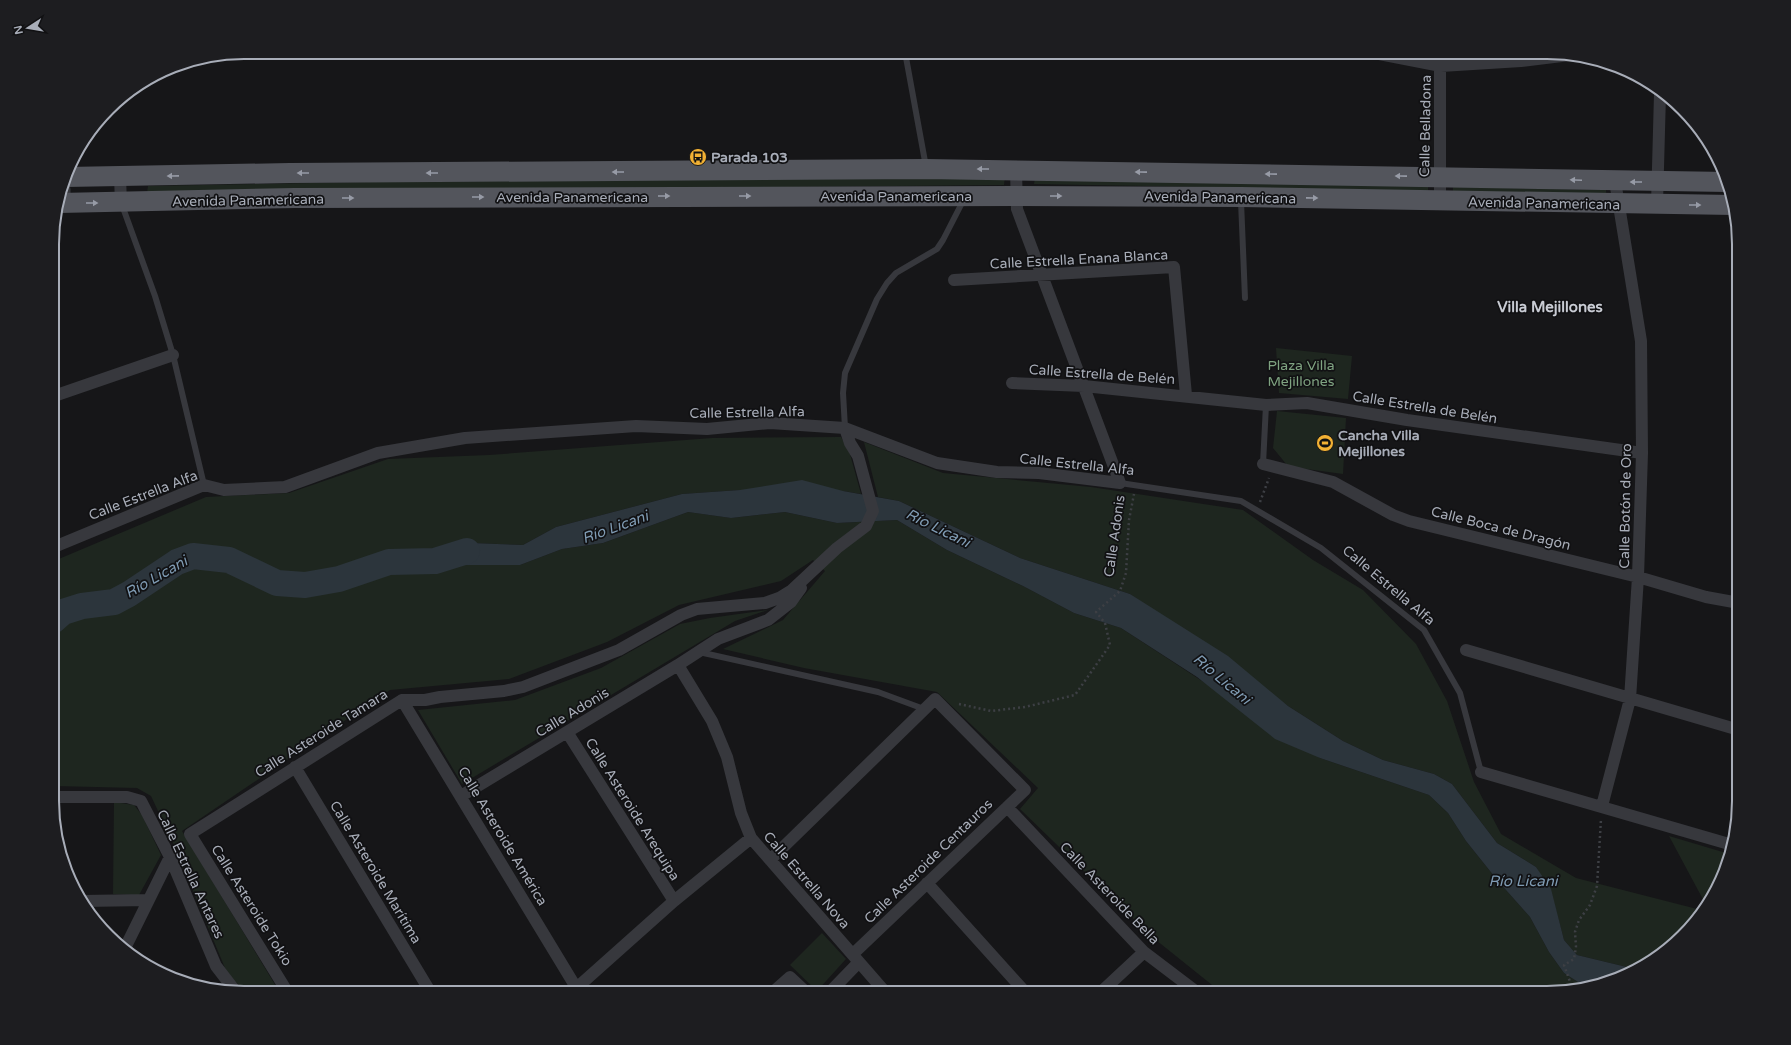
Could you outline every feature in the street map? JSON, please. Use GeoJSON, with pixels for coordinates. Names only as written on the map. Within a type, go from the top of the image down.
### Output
{"type":"FeatureCollection","features":[{"type":"Feature","properties":{"kind":"main road","name":"Avenida Panamericana"},"geometry":{"type":"LineString","coordinates":[[72,177],[290,173],[926,169],[1440,176],[1658,182],[1721,182]]}},
{"type":"Feature","properties":{"kind":"main road","name":"Avenida Panamericana"},"geometry":{"type":"LineString","coordinates":[[64,199],[121,203],[302,198],[1017,196],[1241,197],[1727,205]]}},
{"type":"Feature","properties":{"kind":"street"},"geometry":{"type":"LineString","coordinates":[[1405,59],[1441,66],[1537,59]]}},
{"type":"Feature","properties":{"kind":"street","name":"Calle Belladona"},"geometry":{"type":"LineString","coordinates":[[1440,59],[1440,200]]}},
{"type":"Feature","properties":{"kind":"street"},"geometry":{"type":"LineString","coordinates":[[1657,204],[1660,98]]}},
{"type":"Feature","properties":{"kind":"street"},"geometry":{"type":"LineString","coordinates":[[1016,170],[1017,209],[1120,483]]}},
{"type":"Feature","properties":{"kind":"street"},"geometry":{"type":"LineString","coordinates":[[120,177],[121,203]]}},
{"type":"Feature","properties":{"kind":"street","name":"Calle Botón de Oro"},"geometry":{"type":"LineString","coordinates":[[1602,806],[1630,699],[1638,577],[1642,453],[1640,341],[1620,204],[1615,181]]}},
{"type":"Feature","properties":{"kind":"street","name":"Calle Estrella Enana Blanca"},"geometry":{"type":"LineString","coordinates":[[954,280],[1174,268],[1186,395]]}},
{"type":"Feature","properties":{"kind":"street"},"geometry":{"type":"LineString","coordinates":[[59,394],[173,355]]}},
{"type":"Feature","properties":{"kind":"street","name":"Calle Estrella de Belén"},"geometry":{"type":"LineString","coordinates":[[1012,383],[1084,386],[1266,404],[1307,404],[1407,420],[1642,453]]}},
{"type":"Feature","properties":{"kind":"street","name":"Calle Estrella Alfa"},"geometry":{"type":"LineString","coordinates":[[59,545],[204,485],[224,490],[285,487],[378,453],[465,438],[636,426],[707,429],[770,423],[845,428],[937,463],[997,472],[1039,473],[1120,483]]}},
{"type":"Feature","properties":{"kind":"street"},"geometry":{"type":"LineString","coordinates":[[812,572],[837,548],[866,526],[873,512],[858,456],[850,443],[845,428]]}},
{"type":"Feature","properties":{"kind":"street","name":"Calle Boca de Dragón"},"geometry":{"type":"LineString","coordinates":[[1268,466],[1333,482],[1393,515],[1408,520],[1638,577],[1706,597],[1732,602]]}},
{"type":"Feature","properties":{"kind":"street","name":"Calle Adonis"},"geometry":{"type":"LineString","coordinates":[[462,796],[678,665],[718,639],[768,620],[791,602],[812,572]]}},
{"type":"Feature","properties":{"kind":"street","name":"Calle Asteroide Tamara"},"geometry":{"type":"LineString","coordinates":[[190,834],[402,700],[425,700],[524,687],[619,650],[681,615],[697,609],[765,602],[779,598],[792,590],[812,572]]}},
{"type":"Feature","properties":{"kind":"street"},"geometry":{"type":"LineString","coordinates":[[1466,650],[1732,728]]}},
{"type":"Feature","properties":{"kind":"street","name":"Calle Estrella Nova"},"geometry":{"type":"LineString","coordinates":[[678,665],[712,721],[727,756],[741,813],[750,838],[880,986]]}},
{"type":"Feature","properties":{"kind":"street"},"geometry":{"type":"LineString","coordinates":[[770,860],[935,699]]}},
{"type":"Feature","properties":{"kind":"street","name":"Calle Asteroide Centauros"},"geometry":{"type":"LineString","coordinates":[[834,986],[856,958],[928,882],[1025,790],[935,699]]}},
{"type":"Feature","properties":{"kind":"street","name":"Calle Asteroide América"},"geometry":{"type":"LineString","coordinates":[[402,700],[462,796],[571,986]]}},
{"type":"Feature","properties":{"kind":"street","name":"Calle Asteroide Arequipa"},"geometry":{"type":"LineString","coordinates":[[567,732],[674,901]]}},
{"type":"Feature","properties":{"kind":"street","name":"Calle Asteroide Marítima"},"geometry":{"type":"LineString","coordinates":[[295,767],[427,986]]}},
{"type":"Feature","properties":{"kind":"street"},"geometry":{"type":"LineString","coordinates":[[1481,772],[1727,843]]}},
{"type":"Feature","properties":{"kind":"street","name":"Calle Estrella Antares"},"geometry":{"type":"LineString","coordinates":[[59,797],[127,798],[140,801],[170,858],[216,966],[231,986]]}},
{"type":"Feature","properties":{"kind":"street","name":"Calle Asteroide Bella"},"geometry":{"type":"LineString","coordinates":[[1007,807],[1144,952],[1189,986]]}},
{"type":"Feature","properties":{"kind":"street","name":"Calle Asteroide Tokio"},"geometry":{"type":"LineString","coordinates":[[190,834],[284,986]]}},
{"type":"Feature","properties":{"kind":"street"},"geometry":{"type":"LineString","coordinates":[[580,986],[674,901],[750,838]]}},
{"type":"Feature","properties":{"kind":"street"},"geometry":{"type":"LineString","coordinates":[[127,944],[170,858]]}},
{"type":"Feature","properties":{"kind":"street"},"geometry":{"type":"LineString","coordinates":[[928,882],[1020,986]]}},
{"type":"Feature","properties":{"kind":"street"},"geometry":{"type":"LineString","coordinates":[[88,901],[148,900]]}},
{"type":"Feature","properties":{"kind":"street"},"geometry":{"type":"LineString","coordinates":[[1108,986],[1144,952]]}},
{"type":"Feature","properties":{"kind":"street"},"geometry":{"type":"LineString","coordinates":[[780,986],[790,977],[800,986]]}},
{"type":"Feature","properties":{"kind":"lane"},"geometry":{"type":"LineString","coordinates":[[906,59],[926,169]]}},
{"type":"Feature","properties":{"kind":"lane"},"geometry":{"type":"LineString","coordinates":[[845,428],[843,393],[845,373],[877,300],[887,282],[896,273],[937,249],[966,196]]}},
{"type":"Feature","properties":{"kind":"lane"},"geometry":{"type":"LineString","coordinates":[[1241,197],[1245,298]]}},
{"type":"Feature","properties":{"kind":"lane"},"geometry":{"type":"LineString","coordinates":[[121,203],[155,296],[173,355],[204,485]]}},
{"type":"Feature","properties":{"kind":"lane"},"geometry":{"type":"LineString","coordinates":[[1266,404],[1268,466]]}},
{"type":"Feature","properties":{"kind":"lane","name":"Calle Estrella Alfa"},"geometry":{"type":"LineString","coordinates":[[1120,483],[1241,501],[1321,548],[1424,630],[1460,692],[1481,772]]}},
{"type":"Feature","properties":{"kind":"lane"},"geometry":{"type":"LineString","coordinates":[[697,652],[878,692],[924,709]]}},
{"type":"Feature","properties":{"kind":"path"},"geometry":{"type":"LineString","coordinates":[[1257,510],[1268,466]]}},
{"type":"Feature","properties":{"kind":"path","name":"Calle Adonis"},"geometry":{"type":"LineString","coordinates":[[935,699],[991,711],[1025,708],[1075,695],[1110,645],[1105,623],[1096,612],[1120,591],[1126,573],[1129,520],[1136,485]]}},
{"type":"Feature","properties":{"kind":"path"},"geometry":{"type":"LineString","coordinates":[[1571,984],[1564,965],[1574,959],[1576,947],[1575,932],[1579,920],[1590,905],[1597,886],[1602,806]]}},
{"type":"Feature","properties":{"kind":"green space"},"geometry":{"type":"Polygon","coordinates":[[[1005,176],[1004,185],[147,193],[148,186],[370,182],[1005,176]]]}},
{"type":"Feature","properties":{"kind":"green space"},"geometry":{"type":"Polygon","coordinates":[[[1035,177],[1428,185],[1428,191],[1034,184],[1035,177]]]}},
{"type":"Feature","properties":{"kind":"green space"},"geometry":{"type":"Polygon","coordinates":[[[1453,187],[1606,190],[1606,197],[1453,194],[1453,187]]]}},
{"type":"Feature","properties":{"kind":"green space","name":"Plaza Villa Mejillones"},"geometry":{"type":"Polygon","coordinates":[[[1276,348],[1352,356],[1348,399],[1279,393],[1276,348]]]}},
{"type":"Feature","properties":{"kind":"green space","name":"Plaza Villa Mejillones"},"geometry":{"type":"Polygon","coordinates":[[[1277,411],[1346,418],[1343,474],[1287,465],[1273,448],[1277,411]]]}},
{"type":"Feature","properties":{"kind":"green space"},"geometry":{"type":"Polygon","coordinates":[[[841,437],[850,454],[861,494],[843,491],[740,490],[682,494],[556,527],[523,545],[472,543],[427,555],[480,564],[520,565],[562,549],[603,543],[688,512],[731,518],[785,512],[837,523],[897,520],[947,550],[1025,587],[1074,613],[1121,628],[1320,758],[1429,795],[1448,813],[1466,841],[1498,881],[1530,917],[1549,952],[1564,973],[1580,982],[1559,986],[1213,986],[1151,936],[1020,809],[1038,788],[937,692],[804,668],[723,649],[783,620],[825,571],[813,560],[781,581],[679,605],[607,642],[509,679],[390,690],[182,831],[276,986],[241,986],[234,981],[225,968],[174,845],[151,796],[137,788],[59,786],[59,559],[206,497],[289,493],[388,459],[489,455],[712,438],[841,437]]]}},
{"type":"Feature","properties":{"kind":"green space"},"geometry":{"type":"Polygon","coordinates":[[[864,442],[943,473],[1091,487],[1243,510],[1313,560],[1363,590],[1416,644],[1447,701],[1474,782],[1501,834],[1576,878],[1697,909],[1678,932],[1669,940],[1650,955],[1628,967],[1577,955],[1564,940],[1552,895],[1536,867],[1497,843],[1452,784],[1434,774],[1383,760],[1343,741],[1288,706],[1130,594],[1020,558],[899,501],[878,497],[864,442]]]}},
{"type":"Feature","properties":{"kind":"green space"},"geometry":{"type":"Polygon","coordinates":[[[768,610],[735,621],[462,784],[418,710],[515,700],[601,668],[680,624],[710,618],[768,610]]]}},
{"type":"Feature","properties":{"kind":"green space"},"geometry":{"type":"Polygon","coordinates":[[[114,802],[134,805],[142,815],[161,855],[139,895],[113,894],[114,802]]]}},
{"type":"Feature","properties":{"kind":"green space"},"geometry":{"type":"Polygon","coordinates":[[[1669,836],[1725,853],[1718,872],[1703,900],[1669,836]]]}},
{"type":"Feature","properties":{"kind":"green space"},"geometry":{"type":"Polygon","coordinates":[[[822,933],[846,959],[822,986],[812,986],[790,965],[822,933]]]}},
{"type":"Feature","properties":{"kind":"water","name":"Río Licani"},"geometry":{"type":"Polygon","coordinates":[[[802,480],[843,491],[899,501],[1020,558],[1130,594],[1228,656],[1288,706],[1343,741],[1383,760],[1434,774],[1452,784],[1497,843],[1536,867],[1551,889],[1564,940],[1577,955],[1628,967],[1595,980],[1580,982],[1564,973],[1549,952],[1530,917],[1498,881],[1466,841],[1448,813],[1429,795],[1320,758],[1275,739],[1197,677],[1121,628],[1074,613],[1023,586],[947,550],[897,520],[837,523],[785,512],[731,518],[688,512],[603,543],[562,549],[520,565],[437,565],[427,555],[472,543],[523,545],[556,527],[682,494],[740,490],[802,480]]]}},
{"type":"Feature","properties":{"kind":"waterway","name":"Río Licani"},"geometry":{"type":"LineString","coordinates":[[59,616],[63,612],[82,606],[114,602],[129,594],[177,562],[193,556],[229,560],[277,583],[305,585],[339,579],[389,562],[435,561],[467,551]]}},
{"type":"Feature","properties":{"kind":"place","name":"Parada 103"},"geometry":{"type":"Point","coordinates":[698,157]}},
{"type":"Feature","properties":{"kind":"place","name":"Cancha Villa Mejillones"},"geometry":{"type":"Point","coordinates":[1325,443]}},
{"type":"Feature","properties":{"kind":"district","name":"Villa Mejillones"},"geometry":{"type":"Point","coordinates":[1550,307]}}]}
